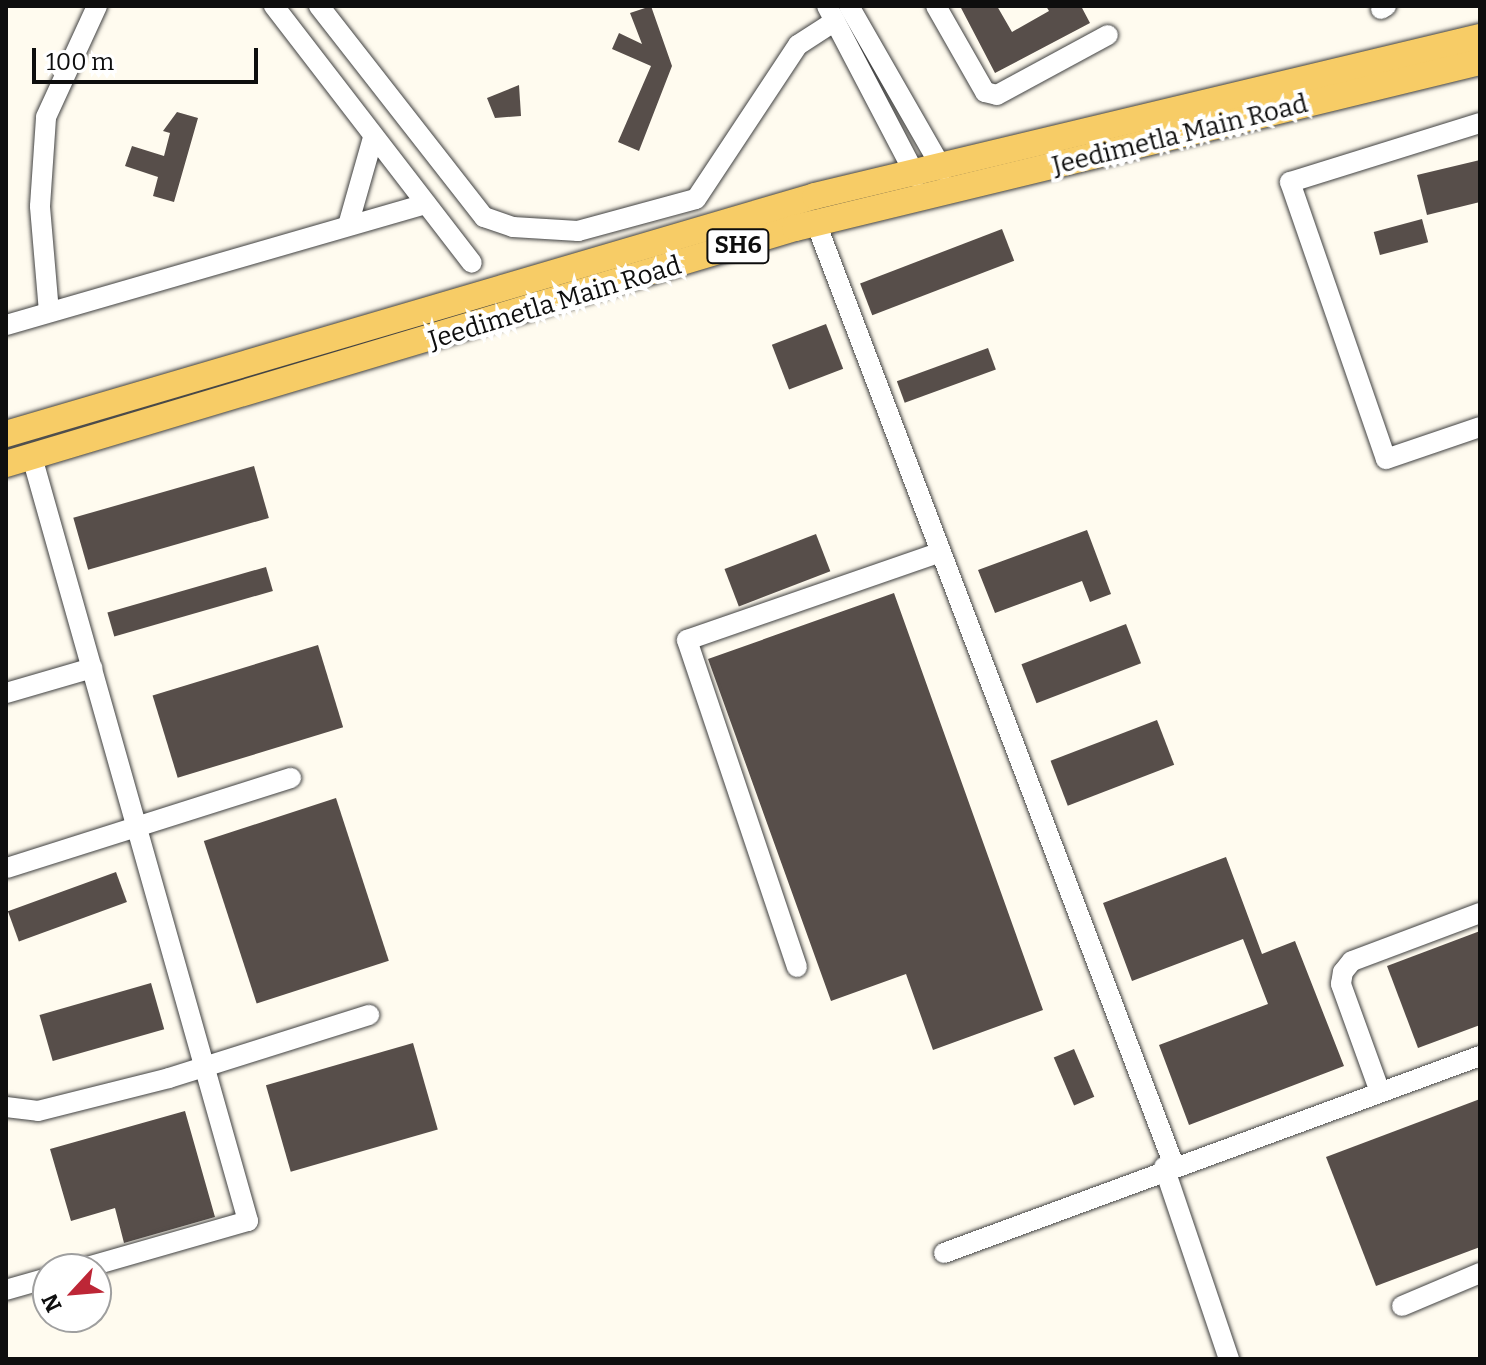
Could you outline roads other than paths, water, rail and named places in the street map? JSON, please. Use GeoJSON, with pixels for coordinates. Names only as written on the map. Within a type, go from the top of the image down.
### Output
{"type":"FeatureCollection","features":[{"type":"Feature","properties":{"kind":"main road","name":"Jeedimetla Main Road"},"geometry":{"type":"LineString","coordinates":[[6,464],[816,223],[1287,95],[1480,37]]}},
{"type":"Feature","properties":{"kind":"main road","name":"Jeedimetla Main Road"},"geometry":{"type":"LineString","coordinates":[[6,434],[815,196],[1287,95],[1480,62]]}},
{"type":"Feature","properties":{"kind":"street"},"geometry":{"type":"LineString","coordinates":[[49,312],[40,206],[46,117],[97,6]]}},
{"type":"Feature","properties":{"kind":"street"},"geometry":{"type":"LineString","coordinates":[[274,6],[472,263]]}},
{"type":"Feature","properties":{"kind":"street"},"geometry":{"type":"LineString","coordinates":[[319,6],[484,217],[513,227],[578,231],[696,199],[798,45],[831,14],[916,176]]}},
{"type":"Feature","properties":{"kind":"street"},"geometry":{"type":"LineString","coordinates":[[849,6],[943,170]]}},
{"type":"Feature","properties":{"kind":"street"},"geometry":{"type":"LineString","coordinates":[[936,6],[985,92],[997,95],[1108,35]]}},
{"type":"Feature","properties":{"kind":"street"},"geometry":{"type":"LineString","coordinates":[[1480,123],[1290,182],[1386,459],[1480,427]]}},
{"type":"Feature","properties":{"kind":"street"},"geometry":{"type":"LineString","coordinates":[[349,222],[373,138]]}},
{"type":"Feature","properties":{"kind":"street"},"geometry":{"type":"LineString","coordinates":[[6,325],[349,222],[426,204]]}},
{"type":"Feature","properties":{"kind":"street"},"geometry":{"type":"LineString","coordinates":[[816,223],[936,554],[1169,1165],[1229,1359]]}},
{"type":"Feature","properties":{"kind":"street"},"geometry":{"type":"LineString","coordinates":[[32,457],[207,1064],[248,1221],[112,1260]]}},
{"type":"Feature","properties":{"kind":"street"},"geometry":{"type":"LineString","coordinates":[[797,967],[687,640],[936,554]]}},
{"type":"Feature","properties":{"kind":"street"},"geometry":{"type":"LineString","coordinates":[[6,693],[92,668]]}},
{"type":"Feature","properties":{"kind":"street"},"geometry":{"type":"LineString","coordinates":[[7,868],[291,778]]}},
{"type":"Feature","properties":{"kind":"street"},"geometry":{"type":"LineString","coordinates":[[1380,1092],[1341,984],[1343,972],[1352,961],[1480,913]]}},
{"type":"Feature","properties":{"kind":"street"},"geometry":{"type":"LineString","coordinates":[[6,1107],[38,1111],[369,1015]]}},
{"type":"Feature","properties":{"kind":"street"},"geometry":{"type":"LineString","coordinates":[[944,1253],[1169,1165],[1480,1056]]}},
{"type":"Feature","properties":{"kind":"street"},"geometry":{"type":"LineString","coordinates":[[1402,1306],[1480,1273]]}},
{"type":"Feature","properties":{"kind":"street"},"geometry":{"type":"LineString","coordinates":[[6,1290],[32,1283]]}}]}
